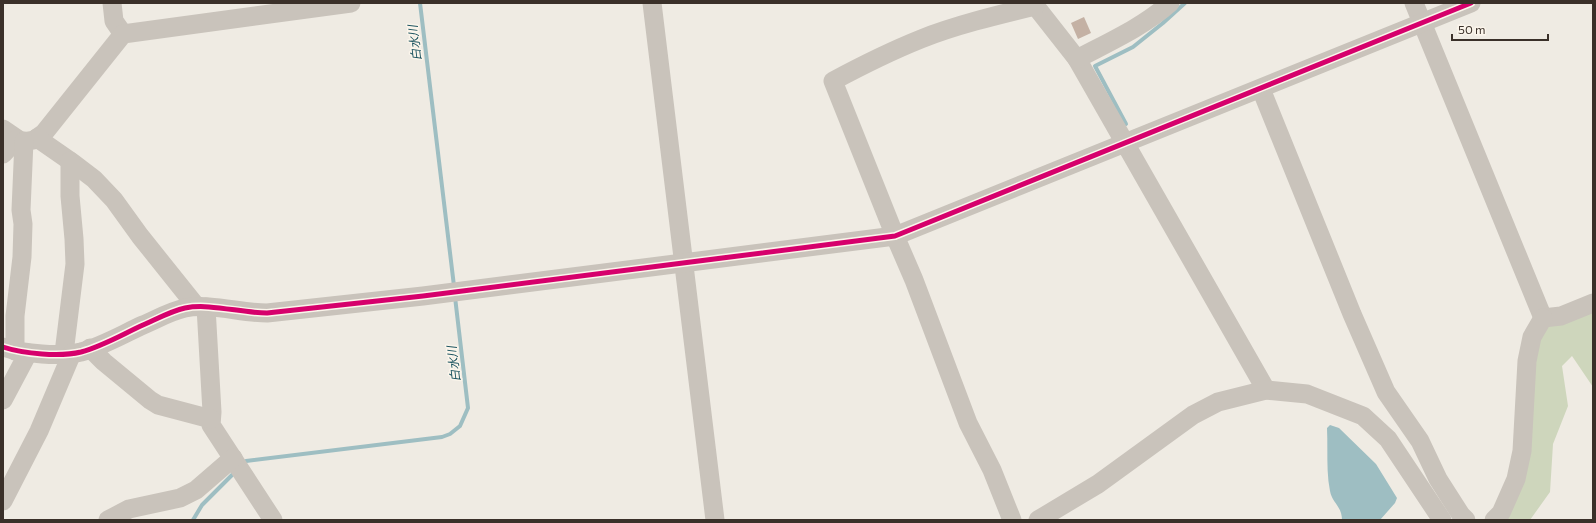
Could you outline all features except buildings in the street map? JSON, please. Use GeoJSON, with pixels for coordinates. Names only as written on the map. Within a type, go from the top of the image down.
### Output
{"type":"FeatureCollection","features":[{"type":"Feature","properties":{"kind":"street"},"geometry":{"type":"LineString","coordinates":[[112,3],[114,21],[122,34]]}},
{"type":"Feature","properties":{"kind":"street"},"geometry":{"type":"LineString","coordinates":[[3,154],[20,137],[51,125],[122,34],[351,3]]}},
{"type":"Feature","properties":{"kind":"street"},"geometry":{"type":"LineString","coordinates":[[652,3],[715,520]]}},
{"type":"Feature","properties":{"kind":"street"},"geometry":{"type":"LineString","coordinates":[[1077,59],[1126,34],[1161,11],[1170,3]]}},
{"type":"Feature","properties":{"kind":"street"},"geometry":{"type":"LineString","coordinates":[[1414,3],[1543,318]]}},
{"type":"Feature","properties":{"kind":"street"},"geometry":{"type":"LineString","coordinates":[[16,350],[68,353],[81,352],[169,313],[185,308],[201,307],[251,313],[267,313],[423,296],[684,264],[894,236],[1471,3]]}},
{"type":"Feature","properties":{"kind":"street"},"geometry":{"type":"LineString","coordinates":[[1012,520],[992,470],[968,423],[914,280],[894,236],[833,81],[941,32],[1034,5],[1077,59],[1266,390]]}},
{"type":"Feature","properties":{"kind":"street"},"geometry":{"type":"LineString","coordinates":[[1261,89],[1352,314],[1386,392],[1420,441],[1438,479],[1461,515],[1466,520]]}},
{"type":"Feature","properties":{"kind":"street"},"geometry":{"type":"LineString","coordinates":[[20,137],[70,161],[94,179],[114,200],[140,236],[201,307],[212,412],[210,425],[273,520]]}},
{"type":"Feature","properties":{"kind":"street"},"geometry":{"type":"LineString","coordinates":[[3,400],[16,350],[15,316],[22,257],[23,224],[20,137]]}},
{"type":"Feature","properties":{"kind":"street"},"geometry":{"type":"LineString","coordinates":[[3,501],[39,431],[68,353],[75,264],[70,196],[70,161]]}},
{"type":"Feature","properties":{"kind":"street"},"geometry":{"type":"LineString","coordinates":[[1543,318],[1561,316],[1593,303]]}},
{"type":"Feature","properties":{"kind":"street"},"geometry":{"type":"LineString","coordinates":[[1494,520],[1501,513],[1516,479],[1522,451],[1527,361],[1532,337],[1543,318]]}},
{"type":"Feature","properties":{"kind":"street"},"geometry":{"type":"LineString","coordinates":[[90,348],[104,362],[158,405],[211,419]]}},
{"type":"Feature","properties":{"kind":"street"},"geometry":{"type":"LineString","coordinates":[[1038,520],[1098,484],[1193,415],[1218,402],[1266,390],[1307,394],[1363,416],[1388,439],[1442,520]]}},
{"type":"Feature","properties":{"kind":"street"},"geometry":{"type":"LineString","coordinates":[[108,520],[129,509],[180,498],[196,490],[233,458]]}},
{"type":"Feature","properties":{"kind":"green space"},"geometry":{"type":"Polygon","coordinates":[[[1593,312],[1593,387],[1572,356],[1562,366],[1568,406],[1553,444],[1550,492],[1530,520],[1504,520],[1533,354],[1546,327],[1593,312]]]}},
{"type":"Feature","properties":{"kind":"water"},"geometry":{"type":"Polygon","coordinates":[[[1330,425],[1339,428],[1376,464],[1397,498],[1395,503],[1380,520],[1342,520],[1342,515],[1339,508],[1331,495],[1329,483],[1327,428],[1330,425]]]}},
{"type":"Feature","properties":{"kind":"waterway","name":"白水川"},"geometry":{"type":"LineString","coordinates":[[420,3],[454,286]]}},
{"type":"Feature","properties":{"kind":"waterway"},"geometry":{"type":"LineString","coordinates":[[1126,124],[1095,66],[1133,47],[1185,3]]}},
{"type":"Feature","properties":{"kind":"waterway","name":"白水川"},"geometry":{"type":"LineString","coordinates":[[242,465],[246,461],[442,437],[450,434],[460,426],[468,408],[455,297]]}},
{"type":"Feature","properties":{"kind":"waterway","name":"白水川"},"geometry":{"type":"LineString","coordinates":[[193,520],[202,505],[236,471]]}},
{"type":"Feature","properties":{"kind":"cycle path"},"geometry":{"type":"LineString","coordinates":[[3,347],[42,354],[72,354],[105,343],[169,313],[185,308],[215,307],[247,312],[267,313],[423,296],[895,236],[1471,3]]}}]}
